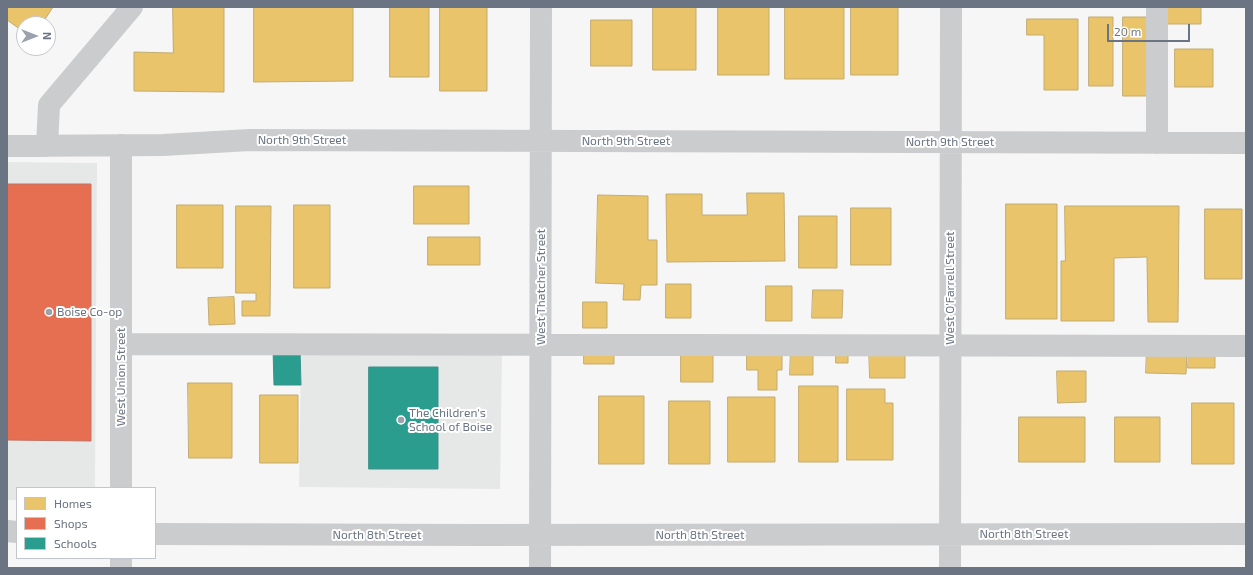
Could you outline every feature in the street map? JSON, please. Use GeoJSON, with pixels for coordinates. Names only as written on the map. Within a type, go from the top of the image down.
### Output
{"type":"FeatureCollection","features":[{"type":"Feature","properties":{"kind":"street"},"geometry":{"type":"LineString","coordinates":[[47,146],[49,104],[132,7]]}},
{"type":"Feature","properties":{"kind":"street","name":"West Thatcher Street"},"geometry":{"type":"LineString","coordinates":[[540,568],[541,7]]}},
{"type":"Feature","properties":{"kind":"street","name":"West O'Farrell Street"},"geometry":{"type":"LineString","coordinates":[[950,568],[951,7]]}},
{"type":"Feature","properties":{"kind":"street"},"geometry":{"type":"LineString","coordinates":[[1156,143],[1157,7]]}},
{"type":"Feature","properties":{"kind":"street","name":"North 9th Street"},"geometry":{"type":"LineString","coordinates":[[7,146],[162,145],[250,140],[1246,143]]}},
{"type":"Feature","properties":{"kind":"street","name":"West Union Street"},"geometry":{"type":"LineString","coordinates":[[121,145],[121,487]]}},
{"type":"Feature","properties":{"kind":"street"},"geometry":{"type":"LineString","coordinates":[[121,344],[1246,346]]}},
{"type":"Feature","properties":{"kind":"street","name":"North 8th Street"},"geometry":{"type":"LineString","coordinates":[[156,534],[1246,534]]}},
{"type":"Feature","properties":{"kind":"shaded area","name":"Boise Co-op"},"geometry":{"type":"Polygon","coordinates":[[[7,162],[97,163],[95,487],[16,487],[16,500],[7,500],[7,162]]]}},
{"type":"Feature","properties":{"kind":"shaded area","name":"The Children's School of Boise"},"geometry":{"type":"Polygon","coordinates":[[[301,352],[502,354],[500,489],[299,487],[301,352]]]}},
{"type":"Feature","properties":{"kind":"building: Homes"},"geometry":{"type":"Polygon","coordinates":[[[7,7],[53,7],[47,16],[16,16],[16,26],[7,20],[7,7]]]}},
{"type":"Feature","properties":{"kind":"building: Homes"},"geometry":{"type":"Polygon","coordinates":[[[173,7],[224,7],[224,92],[134,91],[134,52],[173,53],[173,7]]]}},
{"type":"Feature","properties":{"kind":"building: Homes"},"geometry":{"type":"Polygon","coordinates":[[[254,7],[353,7],[353,81],[254,82],[254,7]]]}},
{"type":"Feature","properties":{"kind":"building: Homes"},"geometry":{"type":"Polygon","coordinates":[[[390,7],[429,7],[429,77],[390,77],[390,7]]]}},
{"type":"Feature","properties":{"kind":"building: Homes"},"geometry":{"type":"Polygon","coordinates":[[[440,7],[487,7],[487,91],[440,91],[440,7]]]}},
{"type":"Feature","properties":{"kind":"building: Homes"},"geometry":{"type":"Polygon","coordinates":[[[653,7],[696,7],[696,70],[653,70],[653,7]]]}},
{"type":"Feature","properties":{"kind":"building: Homes"},"geometry":{"type":"Polygon","coordinates":[[[718,7],[769,7],[769,75],[718,75],[718,7]]]}},
{"type":"Feature","properties":{"kind":"building: Homes"},"geometry":{"type":"Polygon","coordinates":[[[785,7],[844,7],[844,79],[785,79],[785,7]]]}},
{"type":"Feature","properties":{"kind":"building: Homes"},"geometry":{"type":"Polygon","coordinates":[[[851,7],[898,7],[898,75],[851,75],[851,7]]]}},
{"type":"Feature","properties":{"kind":"building: Homes"},"geometry":{"type":"Polygon","coordinates":[[[1165,7],[1201,7],[1201,24],[1165,24],[1165,7]]]}},
{"type":"Feature","properties":{"kind":"building: Homes"},"geometry":{"type":"Polygon","coordinates":[[[1089,17],[1113,17],[1113,86],[1089,86],[1089,17]]]}},
{"type":"Feature","properties":{"kind":"building: Homes"},"geometry":{"type":"Polygon","coordinates":[[[1123,17],[1147,17],[1147,96],[1123,96],[1123,17]]]}},
{"type":"Feature","properties":{"kind":"building: Homes"},"geometry":{"type":"Polygon","coordinates":[[[1027,19],[1078,19],[1078,90],[1044,90],[1044,35],[1027,35],[1027,19]]]}},
{"type":"Feature","properties":{"kind":"building: Homes"},"geometry":{"type":"Polygon","coordinates":[[[591,20],[632,20],[632,66],[591,66],[591,20]]]}},
{"type":"Feature","properties":{"kind":"building: Homes"},"geometry":{"type":"Polygon","coordinates":[[[1175,49],[1213,49],[1213,87],[1175,87],[1175,49]]]}},
{"type":"Feature","properties":{"kind":"building: Homes"},"geometry":{"type":"Polygon","coordinates":[[[414,186],[469,186],[469,224],[414,224],[414,186]]]}},
{"type":"Feature","properties":{"kind":"building: Homes"},"geometry":{"type":"Polygon","coordinates":[[[747,193],[784,193],[785,261],[667,262],[666,194],[702,194],[702,215],[747,215],[747,193]]]}},
{"type":"Feature","properties":{"kind":"building: Homes"},"geometry":{"type":"Polygon","coordinates":[[[598,195],[648,196],[648,240],[657,240],[657,285],[641,285],[640,300],[623,300],[624,284],[596,283],[598,195]]]}},
{"type":"Feature","properties":{"kind":"building: Homes"},"geometry":{"type":"Polygon","coordinates":[[[1006,204],[1057,204],[1057,319],[1006,319],[1006,204]]]}},
{"type":"Feature","properties":{"kind":"building: Homes"},"geometry":{"type":"Polygon","coordinates":[[[177,205],[223,205],[223,268],[177,268],[177,205]]]}},
{"type":"Feature","properties":{"kind":"building: Homes"},"geometry":{"type":"Polygon","coordinates":[[[294,205],[330,205],[330,288],[294,288],[294,205]]]}},
{"type":"Feature","properties":{"kind":"building: Homes"},"geometry":{"type":"Polygon","coordinates":[[[236,206],[271,206],[270,316],[242,316],[242,301],[256,301],[256,293],[236,293],[236,206]]]}},
{"type":"Feature","properties":{"kind":"building: Homes"},"geometry":{"type":"Polygon","coordinates":[[[1065,206],[1179,206],[1178,322],[1148,322],[1147,257],[1114,258],[1114,321],[1061,321],[1061,261],[1065,261],[1065,206]]]}},
{"type":"Feature","properties":{"kind":"building: Homes"},"geometry":{"type":"Polygon","coordinates":[[[851,208],[891,208],[891,265],[851,265],[851,208]]]}},
{"type":"Feature","properties":{"kind":"building: Homes"},"geometry":{"type":"Polygon","coordinates":[[[1205,209],[1242,209],[1242,279],[1205,279],[1205,209]]]}},
{"type":"Feature","properties":{"kind":"building: Homes"},"geometry":{"type":"Polygon","coordinates":[[[799,216],[837,216],[837,268],[799,268],[799,216]]]}},
{"type":"Feature","properties":{"kind":"building: Homes"},"geometry":{"type":"Polygon","coordinates":[[[428,237],[480,237],[480,265],[428,265],[428,237]]]}},
{"type":"Feature","properties":{"kind":"building: Homes"},"geometry":{"type":"Polygon","coordinates":[[[666,284],[691,284],[691,318],[666,318],[666,284]]]}},
{"type":"Feature","properties":{"kind":"building: Homes"},"geometry":{"type":"Polygon","coordinates":[[[766,286],[792,286],[792,321],[766,321],[766,286]]]}},
{"type":"Feature","properties":{"kind":"building: Homes"},"geometry":{"type":"Polygon","coordinates":[[[813,290],[843,290],[842,318],[812,318],[813,290]]]}},
{"type":"Feature","properties":{"kind":"building: Homes"},"geometry":{"type":"Polygon","coordinates":[[[234,297],[235,324],[209,325],[208,298],[234,297]]]}},
{"type":"Feature","properties":{"kind":"building: Homes"},"geometry":{"type":"Polygon","coordinates":[[[583,302],[607,302],[607,328],[583,328],[583,302]]]}},
{"type":"Feature","properties":{"kind":"building: Homes"},"geometry":{"type":"Polygon","coordinates":[[[584,346],[614,346],[614,364],[584,364],[584,346]]]}},
{"type":"Feature","properties":{"kind":"building: Homes"},"geometry":{"type":"Polygon","coordinates":[[[747,346],[782,346],[782,370],[777,370],[777,390],[758,390],[758,370],[747,370],[747,346]]]}},
{"type":"Feature","properties":{"kind":"building: Homes"},"geometry":{"type":"Polygon","coordinates":[[[791,347],[813,347],[813,375],[790,375],[791,347]]]}},
{"type":"Feature","properties":{"kind":"building: Homes"},"geometry":{"type":"Polygon","coordinates":[[[836,347],[848,347],[848,363],[836,363],[836,347]]]}},
{"type":"Feature","properties":{"kind":"building: Homes"},"geometry":{"type":"Polygon","coordinates":[[[869,348],[905,348],[905,378],[870,378],[869,348]]]}},
{"type":"Feature","properties":{"kind":"building: Homes"},"geometry":{"type":"Polygon","coordinates":[[[1147,349],[1187,350],[1186,374],[1146,373],[1147,349]]]}},
{"type":"Feature","properties":{"kind":"building: Homes"},"geometry":{"type":"Polygon","coordinates":[[[1189,350],[1215,351],[1215,368],[1188,368],[1189,350]]]}},
{"type":"Feature","properties":{"kind":"building: Homes"},"geometry":{"type":"Polygon","coordinates":[[[681,355],[713,355],[713,382],[681,382],[681,355]]]}},
{"type":"Feature","properties":{"kind":"building: Homes"},"geometry":{"type":"Polygon","coordinates":[[[1057,371],[1086,371],[1086,402],[1058,403],[1057,371]]]}},
{"type":"Feature","properties":{"kind":"building: Homes"},"geometry":{"type":"Polygon","coordinates":[[[188,383],[232,383],[232,458],[189,458],[188,383]]]}},
{"type":"Feature","properties":{"kind":"building: Homes"},"geometry":{"type":"Polygon","coordinates":[[[799,386],[838,386],[838,462],[799,462],[799,386]]]}},
{"type":"Feature","properties":{"kind":"building: Homes"},"geometry":{"type":"Polygon","coordinates":[[[847,389],[885,389],[885,403],[893,403],[893,460],[847,460],[847,389]]]}},
{"type":"Feature","properties":{"kind":"building: Homes"},"geometry":{"type":"Polygon","coordinates":[[[260,395],[298,395],[298,463],[260,463],[260,395]]]}},
{"type":"Feature","properties":{"kind":"building: Homes"},"geometry":{"type":"Polygon","coordinates":[[[599,396],[644,396],[644,464],[599,464],[599,396]]]}},
{"type":"Feature","properties":{"kind":"building: Homes"},"geometry":{"type":"Polygon","coordinates":[[[728,397],[775,397],[775,462],[728,462],[728,397]]]}},
{"type":"Feature","properties":{"kind":"building: Homes"},"geometry":{"type":"Polygon","coordinates":[[[669,401],[710,401],[710,464],[669,464],[669,401]]]}},
{"type":"Feature","properties":{"kind":"building: Homes"},"geometry":{"type":"Polygon","coordinates":[[[1192,403],[1234,403],[1234,464],[1192,464],[1192,403]]]}},
{"type":"Feature","properties":{"kind":"building: Homes"},"geometry":{"type":"Polygon","coordinates":[[[1019,417],[1085,417],[1085,462],[1019,462],[1019,417]]]}},
{"type":"Feature","properties":{"kind":"building: Homes"},"geometry":{"type":"Polygon","coordinates":[[[1115,417],[1160,417],[1160,462],[1115,462],[1115,417]]]}},
{"type":"Feature","properties":{"kind":"building: Shops","name":"Boise Co-op"},"geometry":{"type":"Polygon","coordinates":[[[7,184],[91,184],[91,441],[7,440],[7,184]]]}},
{"type":"Feature","properties":{"kind":"building: Schools"},"geometry":{"type":"Polygon","coordinates":[[[300,348],[301,385],[274,385],[273,349],[300,348]]]}},
{"type":"Feature","properties":{"kind":"building: Schools"},"geometry":{"type":"Polygon","coordinates":[[[369,367],[438,367],[438,469],[369,469],[369,367]]]}},
{"type":"Feature","properties":{"kind":"place","name":"Boise Co-op"},"geometry":{"type":"Point","coordinates":[49,312]}},
{"type":"Feature","properties":{"kind":"place","name":"The Children's School of Boise"},"geometry":{"type":"Point","coordinates":[401,420]}}]}
